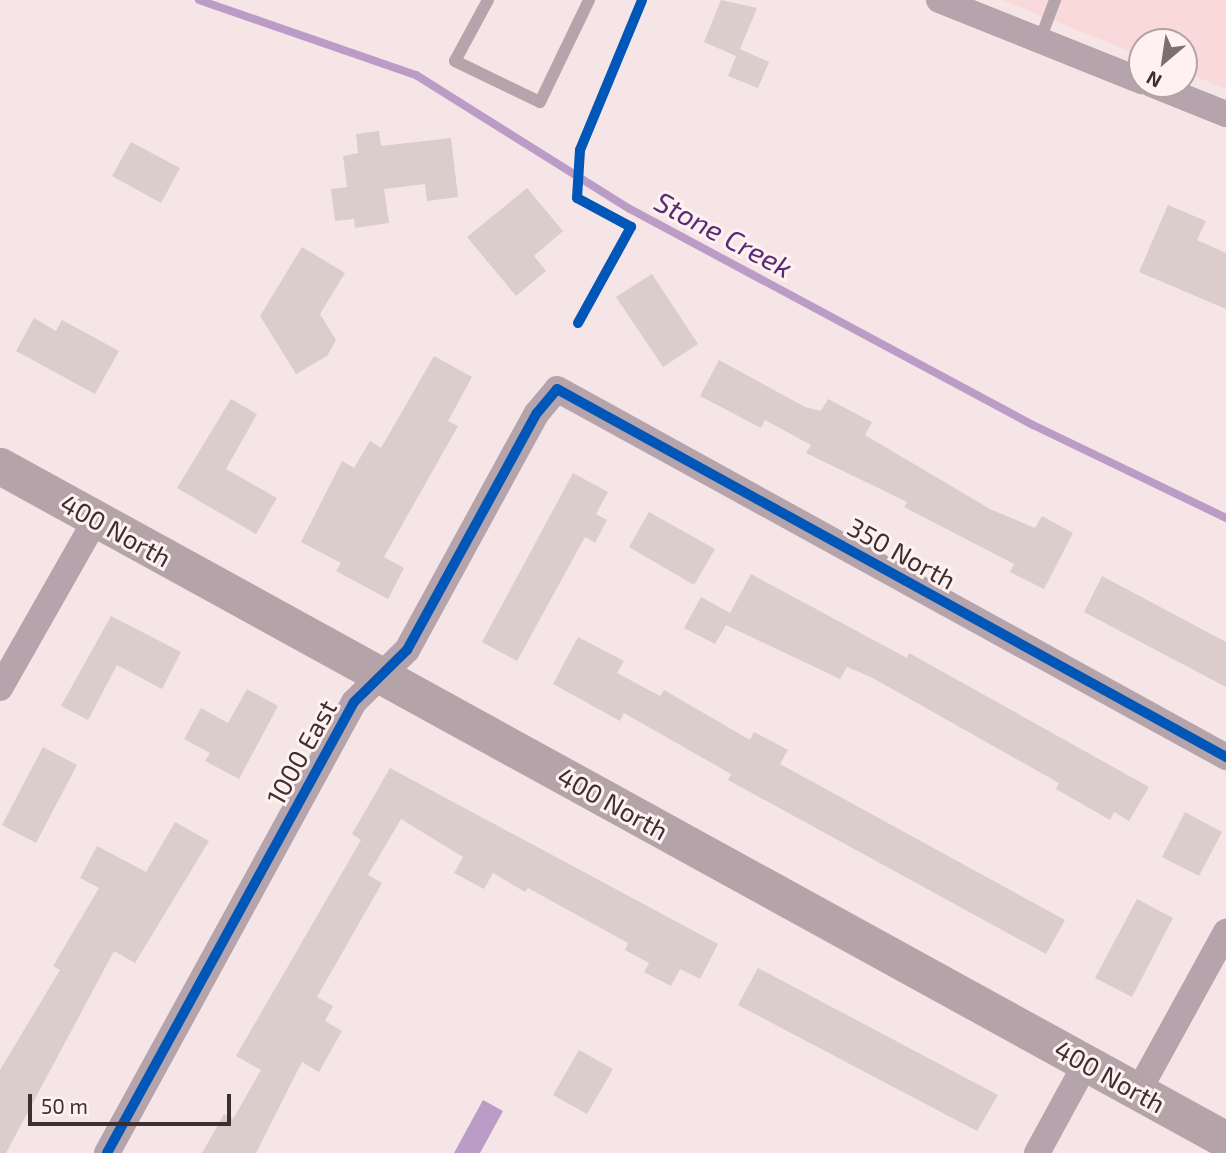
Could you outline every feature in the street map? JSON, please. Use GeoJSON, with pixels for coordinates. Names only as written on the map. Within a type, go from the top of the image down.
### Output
{"type":"FeatureCollection","features":[{"type":"Feature","properties":{"kind":"main road","name":"400 North"},"geometry":{"type":"LineString","coordinates":[[0,466],[1226,1140]]}},
{"type":"Feature","properties":{"kind":"street"},"geometry":{"type":"LineString","coordinates":[[939,0],[1128,74]]}},
{"type":"Feature","properties":{"kind":"street"},"geometry":{"type":"LineString","coordinates":[[1186,98],[1226,114]]}},
{"type":"Feature","properties":{"kind":"street","name":"1000 East"},"geometry":{"type":"LineString","coordinates":[[107,1153],[354,702],[407,650],[537,413],[556,389]]}},
{"type":"Feature","properties":{"kind":"street","name":"350 North"},"geometry":{"type":"LineString","coordinates":[[556,389],[1226,757]]}},
{"type":"Feature","properties":{"kind":"street"},"geometry":{"type":"LineString","coordinates":[[0,688],[96,519]]}},
{"type":"Feature","properties":{"kind":"street"},"geometry":{"type":"LineString","coordinates":[[1138,1092],[1226,932]]}},
{"type":"Feature","properties":{"kind":"street"},"geometry":{"type":"LineString","coordinates":[[1037,1153],[1086,1063]]}},
{"type":"Feature","properties":{"kind":"lane"},"geometry":{"type":"LineString","coordinates":[[488,0],[454,61],[540,102],[589,0]]}},
{"type":"Feature","properties":{"kind":"lane"},"geometry":{"type":"LineString","coordinates":[[1041,40],[1055,0]]}},
{"type":"Feature","properties":{"kind":"shaded area"},"geometry":{"type":"Polygon","coordinates":[[[1002,0],[1226,0],[1226,89],[1198,78],[1198,28],[1128,28],[1128,50],[1002,0]]]}},
{"type":"Feature","properties":{"kind":"shaded area"},"geometry":{"type":"Polygon","coordinates":[[[483,1100],[503,1111],[480,1153],[454,1153],[483,1100]]]}},
{"type":"Feature","properties":{"kind":"building"},"geometry":{"type":"Polygon","coordinates":[[[721,0],[757,8],[740,49],[769,62],[758,88],[728,76],[736,56],[704,42],[721,0]]]}},
{"type":"Feature","properties":{"kind":"building"},"geometry":{"type":"Polygon","coordinates":[[[379,131],[381,146],[451,138],[458,197],[427,201],[425,184],[384,189],[389,223],[355,228],[354,219],[335,221],[331,189],[347,187],[343,156],[358,153],[356,134],[379,131]]]}},
{"type":"Feature","properties":{"kind":"building"},"geometry":{"type":"Polygon","coordinates":[[[131,142],[180,168],[161,203],[112,176],[131,142]]]}},
{"type":"Feature","properties":{"kind":"building"},"geometry":{"type":"Polygon","coordinates":[[[527,188],[563,231],[534,256],[546,271],[516,296],[467,237],[527,188]]]}},
{"type":"Feature","properties":{"kind":"building"},"geometry":{"type":"Polygon","coordinates":[[[1168,205],[1206,221],[1197,240],[1226,253],[1226,309],[1139,272],[1168,205]]]}},
{"type":"Feature","properties":{"kind":"building"},"geometry":{"type":"Polygon","coordinates":[[[302,247],[345,273],[320,314],[336,340],[327,356],[296,374],[260,316],[302,247]]]}},
{"type":"Feature","properties":{"kind":"building"},"geometry":{"type":"Polygon","coordinates":[[[652,274],[698,344],[663,367],[616,297],[652,274]]]}},
{"type":"Feature","properties":{"kind":"building"},"geometry":{"type":"Polygon","coordinates":[[[34,318],[56,331],[62,320],[119,351],[95,394],[16,351],[34,318]]]}},
{"type":"Feature","properties":{"kind":"building"},"geometry":{"type":"Polygon","coordinates":[[[434,356],[472,377],[448,421],[458,426],[384,557],[404,568],[388,599],[336,571],[341,563],[301,542],[342,461],[354,468],[370,441],[381,448],[434,356]]]}},
{"type":"Feature","properties":{"kind":"building"},"geometry":{"type":"Polygon","coordinates":[[[719,360],[805,407],[821,411],[828,399],[872,422],[865,435],[990,509],[1035,528],[1042,516],[1073,533],[1044,589],[1010,572],[1014,564],[904,507],[907,502],[806,453],[811,445],[765,420],[761,428],[700,396],[719,360]]]}},
{"type":"Feature","properties":{"kind":"building"},"geometry":{"type":"Polygon","coordinates":[[[231,399],[257,414],[226,469],[277,498],[256,534],[177,488],[231,399]]]}},
{"type":"Feature","properties":{"kind":"building"},"geometry":{"type":"Polygon","coordinates":[[[573,473],[608,492],[596,514],[607,520],[595,543],[585,537],[517,661],[482,642],[573,473]]]}},
{"type":"Feature","properties":{"kind":"building"},"geometry":{"type":"Polygon","coordinates":[[[649,512],[715,549],[694,585],[629,547],[649,512]]]}},
{"type":"Feature","properties":{"kind":"building"},"geometry":{"type":"Polygon","coordinates":[[[751,574],[907,658],[909,653],[1149,787],[1129,821],[1114,812],[1110,820],[1056,789],[1059,783],[871,677],[847,667],[840,679],[726,625],[715,644],[684,628],[701,597],[730,613],[751,574]]]}},
{"type":"Feature","properties":{"kind":"building"},"geometry":{"type":"Polygon","coordinates":[[[1102,576],[1226,642],[1226,687],[1084,612],[1102,576]]]}},
{"type":"Feature","properties":{"kind":"building"},"geometry":{"type":"Polygon","coordinates":[[[111,616],[181,652],[162,689],[117,665],[88,720],[61,706],[111,616]]]}},
{"type":"Feature","properties":{"kind":"building"},"geometry":{"type":"Polygon","coordinates":[[[578,637],[624,661],[617,673],[660,696],[664,690],[750,740],[754,732],[788,750],[780,764],[1065,920],[1046,954],[728,780],[731,774],[624,713],[620,721],[553,684],[578,637]]]}},
{"type":"Feature","properties":{"kind":"building"},"geometry":{"type":"Polygon","coordinates":[[[247,689],[278,706],[239,779],[205,761],[210,753],[184,739],[201,708],[228,723],[247,689]]]}},
{"type":"Feature","properties":{"kind":"building"},"geometry":{"type":"Polygon","coordinates":[[[43,747],[77,765],[36,843],[2,825],[43,747]]]}},
{"type":"Feature","properties":{"kind":"building"},"geometry":{"type":"Polygon","coordinates":[[[390,768],[718,944],[700,979],[680,969],[671,986],[644,972],[649,963],[625,950],[628,943],[528,888],[525,892],[493,873],[484,889],[454,873],[463,857],[401,819],[368,875],[382,883],[317,997],[333,1006],[325,1021],[342,1031],[319,1072],[302,1062],[256,1153],[202,1153],[224,1114],[233,1119],[261,1070],[236,1056],[361,840],[352,834],[390,768]]]}},
{"type":"Feature","properties":{"kind":"building"},"geometry":{"type":"Polygon","coordinates":[[[1185,812],[1222,832],[1199,876],[1162,857],[1185,812]]]}},
{"type":"Feature","properties":{"kind":"building"},"geometry":{"type":"Polygon","coordinates":[[[175,822],[209,841],[135,963],[114,951],[6,1153],[0,1153],[0,1070],[60,970],[53,966],[99,888],[80,878],[97,846],[146,872],[175,822]]]}},
{"type":"Feature","properties":{"kind":"building"},"geometry":{"type":"Polygon","coordinates":[[[1137,899],[1173,918],[1132,997],[1095,978],[1137,899]]]}},
{"type":"Feature","properties":{"kind":"building"},"geometry":{"type":"Polygon","coordinates":[[[758,968],[998,1095],[977,1131],[738,1005],[758,968]]]}},
{"type":"Feature","properties":{"kind":"building"},"geometry":{"type":"Polygon","coordinates":[[[579,1050],[613,1069],[587,1114],[553,1095],[579,1050]]]}},
{"type":"Feature","properties":{"kind":"waterway","name":"Stone Creek"},"geometry":{"type":"LineString","coordinates":[[199,0],[416,75],[630,209],[1033,425],[1226,518]]}},
{"type":"Feature","properties":{"kind":"cycle path"},"geometry":{"type":"LineString","coordinates":[[578,323],[631,227],[577,198],[580,150],[642,0]]}},
{"type":"Feature","properties":{"kind":"cycle path"},"geometry":{"type":"LineString","coordinates":[[107,1153],[354,702],[407,650],[537,413],[557,389],[1226,757]]}}]}
